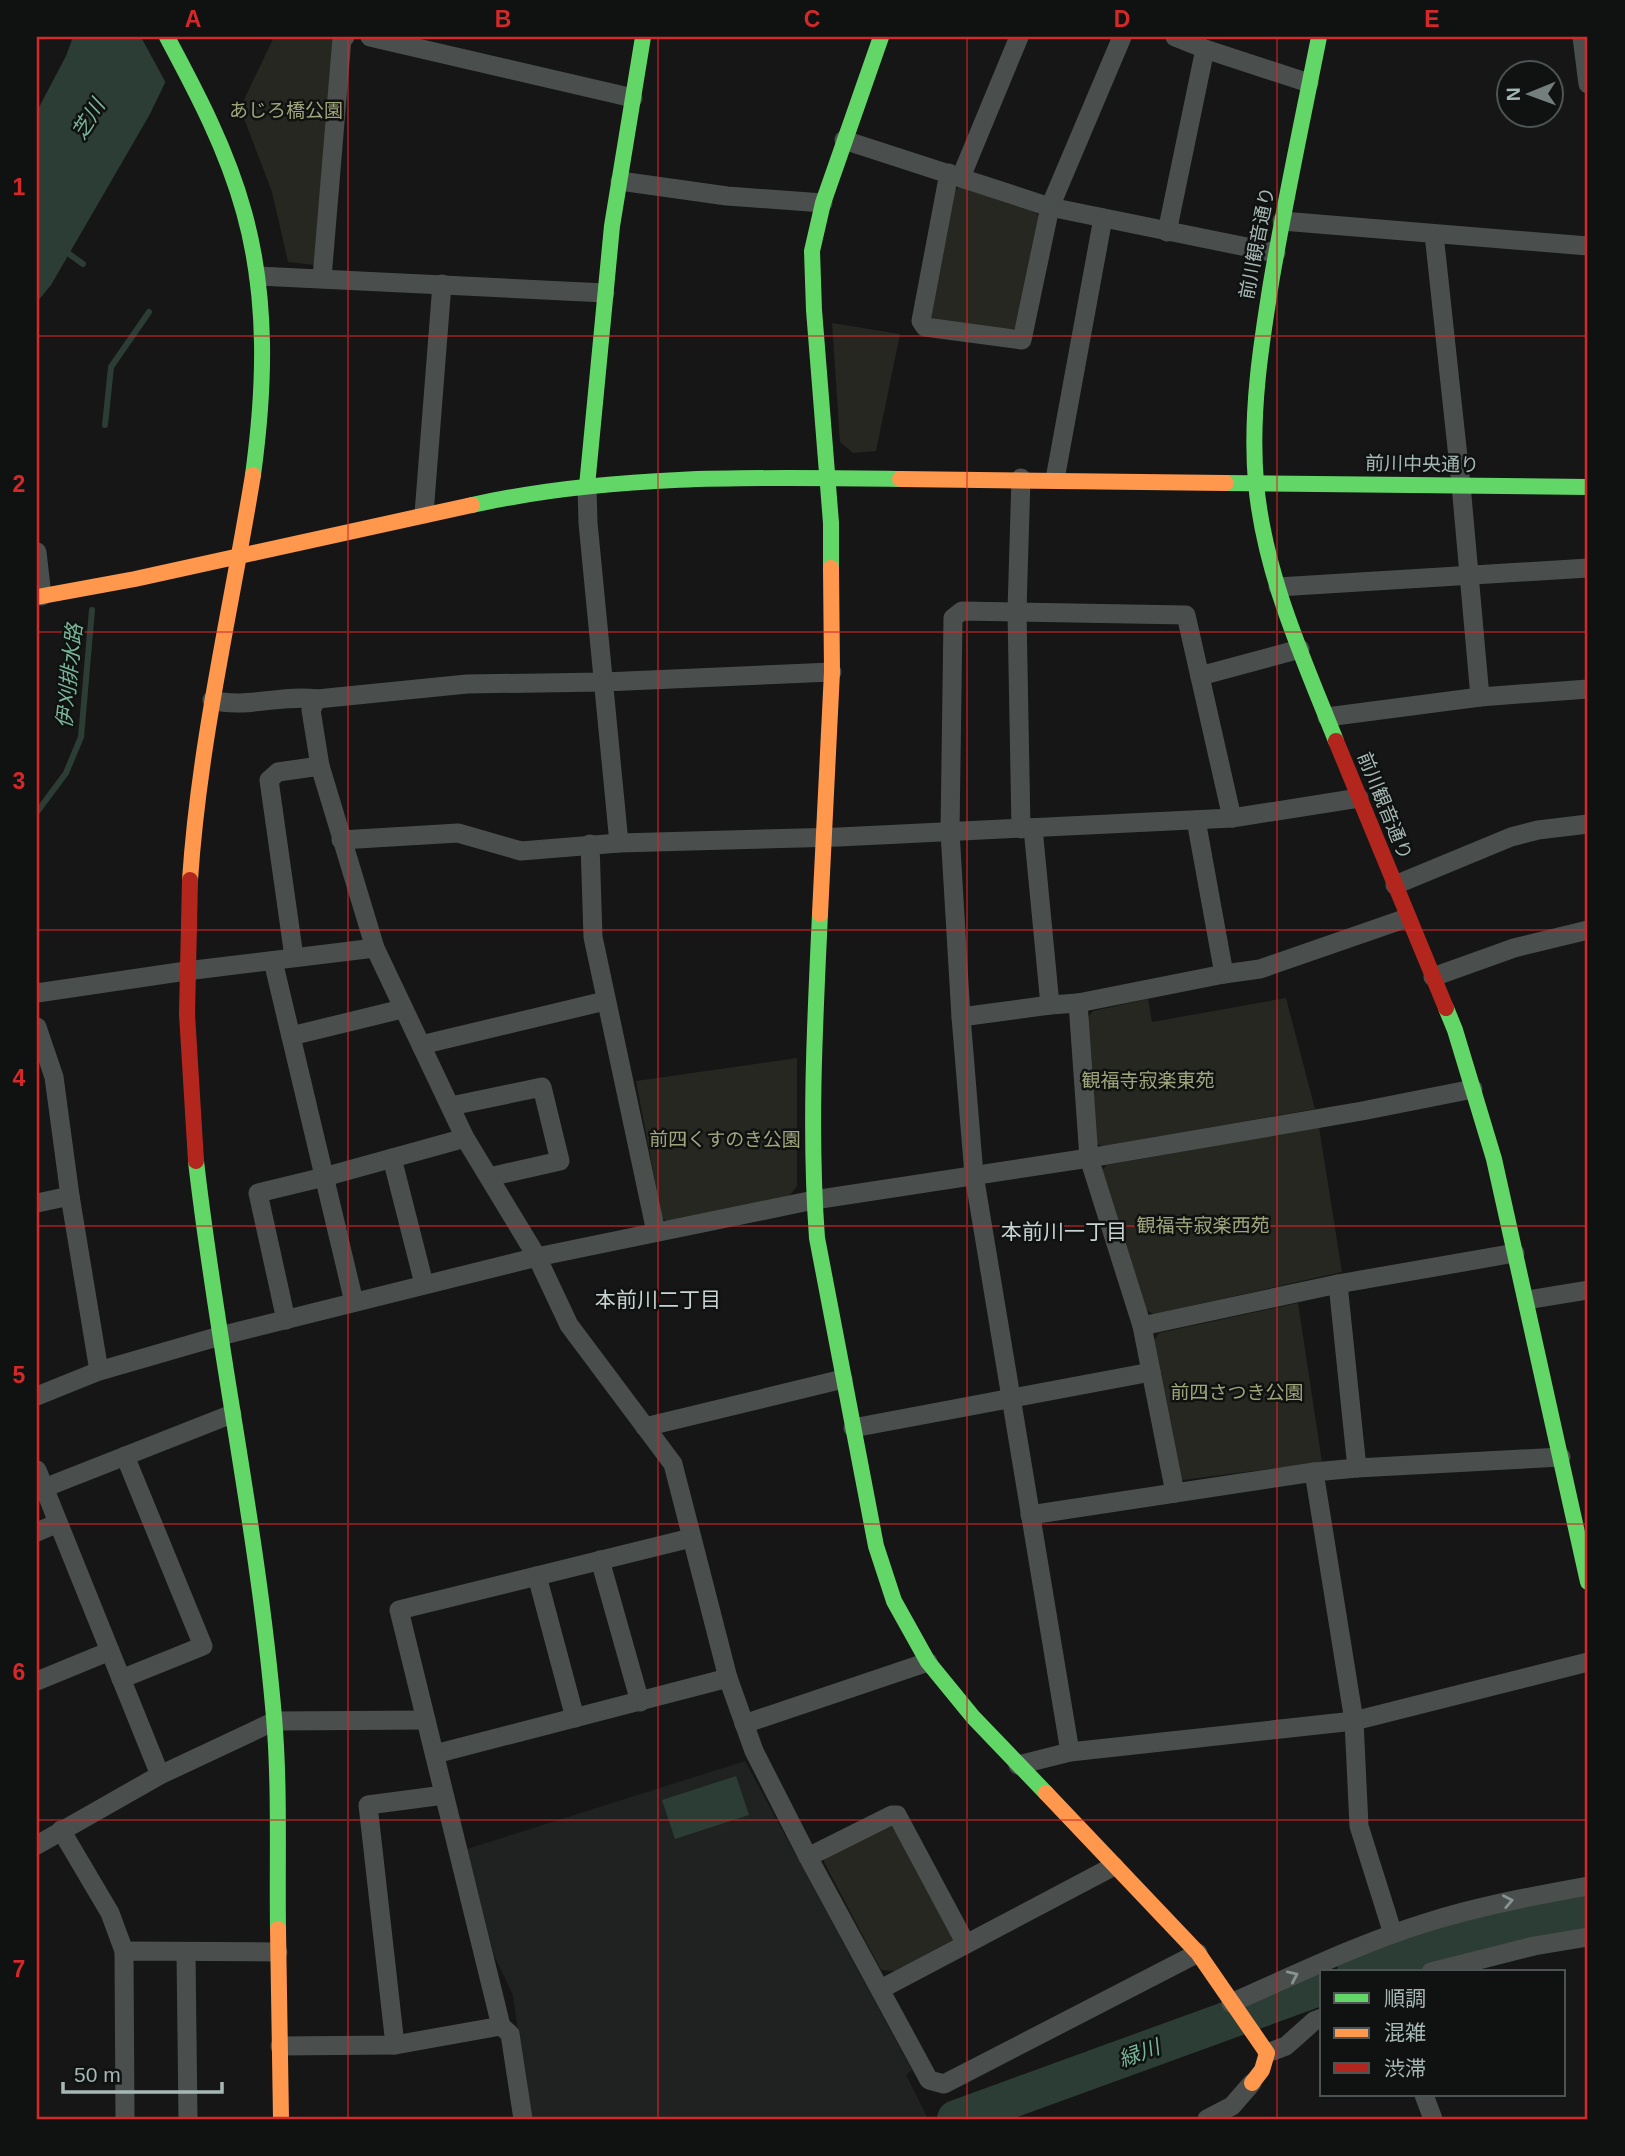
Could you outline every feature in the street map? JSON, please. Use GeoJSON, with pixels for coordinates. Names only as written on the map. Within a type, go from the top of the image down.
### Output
{"type":"FeatureCollection","features":[{"type":"Feature","properties":{"kind":"street"},"geometry":{"type":"LineString","coordinates":[[167,37],[201,100],[227,157],[240,195],[258,276],[263,360],[256,469],[212,701],[194,826],[186,971],[189,1080],[201,1204],[264,1628],[275,1721],[281,2119]]}},
{"type":"Feature","properties":{"kind":"street"},"geometry":{"type":"LineString","coordinates":[[322,278],[342,38],[345,37]]}},
{"type":"Feature","properties":{"kind":"street"},"geometry":{"type":"LineString","coordinates":[[370,37],[633,98]]}},
{"type":"Feature","properties":{"kind":"street"},"geometry":{"type":"LineString","coordinates":[[619,843],[588,523],[587,486],[605,293],[643,37]]}},
{"type":"Feature","properties":{"kind":"street"},"geometry":{"type":"LineString","coordinates":[[881,37],[823,203],[813,251],[814,310],[829,478],[832,672],[813,1055],[814,1200],[817,1238],[843,1380],[876,1546],[894,1601],[928,1662],[973,1717],[1198,1954],[1267,2053]]}},
{"type":"Feature","properties":{"kind":"street"},"geometry":{"type":"LineString","coordinates":[[1019,37],[955,175],[920,321],[925,327],[1022,340],[1050,207],[1122,37]]}},
{"type":"Feature","properties":{"kind":"street"},"geometry":{"type":"LineString","coordinates":[[1175,37],[1309,83]]}},
{"type":"Feature","properties":{"kind":"street","name":"前川観音通り"},"geometry":{"type":"LineString","coordinates":[[1319,37],[1261,343],[1255,427],[1255,484],[1278,587],[1300,649],[1407,918],[1455,1030],[1473,1089],[1494,1159],[1527,1300],[1588,1582]]}},
{"type":"Feature","properties":{"kind":"street"},"geometry":{"type":"LineString","coordinates":[[1581,37],[1588,84]]}},
{"type":"Feature","properties":{"kind":"street"},"geometry":{"type":"LineString","coordinates":[[1167,232],[1205,49]]}},
{"type":"Feature","properties":{"kind":"street"},"geometry":{"type":"LineString","coordinates":[[844,140],[1050,207],[1276,253]]}},
{"type":"Feature","properties":{"kind":"street"},"geometry":{"type":"LineString","coordinates":[[620,181],[727,196],[823,203]]}},
{"type":"Feature","properties":{"kind":"street"},"geometry":{"type":"LineString","coordinates":[[1055,479],[1102,218]]}},
{"type":"Feature","properties":{"kind":"street"},"geometry":{"type":"LineString","coordinates":[[1282,221],[1588,247]]}},
{"type":"Feature","properties":{"kind":"street"},"geometry":{"type":"LineString","coordinates":[[1434,234],[1480,697]]}},
{"type":"Feature","properties":{"kind":"street"},"geometry":{"type":"LineString","coordinates":[[258,276],[605,293]]}},
{"type":"Feature","properties":{"kind":"street"},"geometry":{"type":"LineString","coordinates":[[424,514],[442,284]]}},
{"type":"Feature","properties":{"kind":"street"},"geometry":{"type":"LineString","coordinates":[[1021,478],[1017,611],[1027,829],[1050,1005]]}},
{"type":"Feature","properties":{"kind":"street","name":"前川中央通り"},"geometry":{"type":"LineString","coordinates":[[40,597],[135,579],[424,514],[508,497],[587,486],[701,479],[1021,478],[1255,484],[1588,487]]}},
{"type":"Feature","properties":{"kind":"street"},"geometry":{"type":"LineString","coordinates":[[37,552],[40,597]]}},
{"type":"Feature","properties":{"kind":"street"},"geometry":{"type":"LineString","coordinates":[[1278,587],[1588,568]]}},
{"type":"Feature","properties":{"kind":"street"},"geometry":{"type":"LineString","coordinates":[[1070,1752],[974,1175],[950,832],[953,618],[962,611],[1186,615],[1231,818]]}},
{"type":"Feature","properties":{"kind":"street"},"geometry":{"type":"LineString","coordinates":[[1200,676],[1300,649]]}},
{"type":"Feature","properties":{"kind":"street"},"geometry":{"type":"LineString","coordinates":[[212,701],[226,704],[304,697],[317,699],[467,684],[604,682],[832,672]]}},
{"type":"Feature","properties":{"kind":"street"},"geometry":{"type":"LineString","coordinates":[[1327,717],[1480,697],[1588,689]]}},
{"type":"Feature","properties":{"kind":"street"},"geometry":{"type":"LineString","coordinates":[[317,699],[311,710],[320,766],[375,948],[402,1009],[465,1138],[537,1257],[569,1325],[673,1464],[729,1678],[754,1751],[808,1857],[929,2080],[944,2084],[1198,1954]]}},
{"type":"Feature","properties":{"kind":"street"},"geometry":{"type":"LineString","coordinates":[[294,957],[269,780],[278,772],[320,766]]}},
{"type":"Feature","properties":{"kind":"street"},"geometry":{"type":"LineString","coordinates":[[341,840],[458,833],[521,851],[590,844],[823,838],[1231,818],[1359,798]]}},
{"type":"Feature","properties":{"kind":"street"},"geometry":{"type":"LineString","coordinates":[[1196,820],[1224,974]]}},
{"type":"Feature","properties":{"kind":"street"},"geometry":{"type":"LineString","coordinates":[[1395,885],[1511,837],[1538,830],[1588,824]]}},
{"type":"Feature","properties":{"kind":"street"},"geometry":{"type":"LineString","coordinates":[[590,844],[593,937],[656,1233]]}},
{"type":"Feature","properties":{"kind":"street"},"geometry":{"type":"LineString","coordinates":[[961,1017],[1078,1003],[1260,969],[1407,918]]}},
{"type":"Feature","properties":{"kind":"street"},"geometry":{"type":"LineString","coordinates":[[1433,977],[1514,948],[1588,930]]}},
{"type":"Feature","properties":{"kind":"street"},"geometry":{"type":"LineString","coordinates":[[37,993],[186,971],[375,948]]}},
{"type":"Feature","properties":{"kind":"street"},"geometry":{"type":"LineString","coordinates":[[273,961],[354,1302]]}},
{"type":"Feature","properties":{"kind":"street"},"geometry":{"type":"LineString","coordinates":[[421,1045],[605,1001]]}},
{"type":"Feature","properties":{"kind":"street"},"geometry":{"type":"LineString","coordinates":[[1078,1003],[1089,1158],[1142,1326],[1175,1493]]}},
{"type":"Feature","properties":{"kind":"street"},"geometry":{"type":"LineString","coordinates":[[291,1036],[402,1009]]}},
{"type":"Feature","properties":{"kind":"street"},"geometry":{"type":"LineString","coordinates":[[37,1027],[70,1196],[99,1371]]}},
{"type":"Feature","properties":{"kind":"street"},"geometry":{"type":"LineString","coordinates":[[451,1106],[542,1087],[560,1161],[489,1177]]}},
{"type":"Feature","properties":{"kind":"street"},"geometry":{"type":"LineString","coordinates":[[37,1396],[99,1371],[220,1336],[537,1257],[814,1200],[1089,1158],[1473,1089]]}},
{"type":"Feature","properties":{"kind":"street"},"geometry":{"type":"LineString","coordinates":[[286,1320],[258,1193],[465,1138]]}},
{"type":"Feature","properties":{"kind":"street"},"geometry":{"type":"LineString","coordinates":[[392,1158],[424,1284]]}},
{"type":"Feature","properties":{"kind":"street"},"geometry":{"type":"LineString","coordinates":[[37,1203],[70,1196]]}},
{"type":"Feature","properties":{"kind":"street"},"geometry":{"type":"LineString","coordinates":[[1142,1326],[1338,1283],[1515,1253]]}},
{"type":"Feature","properties":{"kind":"street"},"geometry":{"type":"LineString","coordinates":[[1338,1283],[1357,1468]]}},
{"type":"Feature","properties":{"kind":"street"},"geometry":{"type":"LineString","coordinates":[[1527,1300],[1588,1290]]}},
{"type":"Feature","properties":{"kind":"street"},"geometry":{"type":"LineString","coordinates":[[853,1428],[1151,1372]]}},
{"type":"Feature","properties":{"kind":"street"},"geometry":{"type":"LineString","coordinates":[[645,1427],[843,1380]]}},
{"type":"Feature","properties":{"kind":"street"},"geometry":{"type":"LineString","coordinates":[[160,1775],[40,1479],[125,1456],[232,1414]]}},
{"type":"Feature","properties":{"kind":"street"},"geometry":{"type":"LineString","coordinates":[[121,1679],[203,1646],[125,1456]]}},
{"type":"Feature","properties":{"kind":"street"},"geometry":{"type":"LineString","coordinates":[[1030,1515],[1314,1472],[1561,1457]]}},
{"type":"Feature","properties":{"kind":"street"},"geometry":{"type":"LineString","coordinates":[[1314,1472],[1354,1721],[1359,1826],[1393,1934]]}},
{"type":"Feature","properties":{"kind":"street"},"geometry":{"type":"LineString","coordinates":[[37,1532],[58,1523]]}},
{"type":"Feature","properties":{"kind":"street"},"geometry":{"type":"LineString","coordinates":[[523,2119],[510,2034],[501,2026],[399,1610],[691,1538]]}},
{"type":"Feature","properties":{"kind":"street"},"geometry":{"type":"LineString","coordinates":[[600,1560],[640,1702]]}},
{"type":"Feature","properties":{"kind":"street"},"geometry":{"type":"LineString","coordinates":[[537,1576],[575,1718]]}},
{"type":"Feature","properties":{"kind":"street"},"geometry":{"type":"LineString","coordinates":[[37,1681],[110,1651]]}},
{"type":"Feature","properties":{"kind":"street"},"geometry":{"type":"LineString","coordinates":[[744,1724],[928,1662]]}},
{"type":"Feature","properties":{"kind":"street"},"geometry":{"type":"LineString","coordinates":[[1018,1765],[1070,1752],[1354,1721],[1588,1662]]}},
{"type":"Feature","properties":{"kind":"street"},"geometry":{"type":"LineString","coordinates":[[435,1754],[729,1678]]}},
{"type":"Feature","properties":{"kind":"street"},"geometry":{"type":"LineString","coordinates":[[37,1845],[160,1775],[275,1721],[426,1720]]}},
{"type":"Feature","properties":{"kind":"street"},"geometry":{"type":"LineString","coordinates":[[394,2045],[368,1805],[444,1795]]}},
{"type":"Feature","properties":{"kind":"street"},"geometry":{"type":"LineString","coordinates":[[808,1857],[892,1815],[897,1815],[966,1944]]}},
{"type":"Feature","properties":{"kind":"street"},"geometry":{"type":"LineString","coordinates":[[61,1830],[110,1913],[124,1951],[125,2119]]}},
{"type":"Feature","properties":{"kind":"street"},"geometry":{"type":"LineString","coordinates":[[881,1989],[1114,1866]]}},
{"type":"Feature","properties":{"kind":"street"},"geometry":{"type":"LineString","coordinates":[[1233,2006],[1356,1948],[1393,1934],[1500,1902],[1588,1886]]}},
{"type":"Feature","properties":{"kind":"street"},"geometry":{"type":"LineString","coordinates":[[1439,1970],[1534,1945],[1588,1937]]}},
{"type":"Feature","properties":{"kind":"street"},"geometry":{"type":"LineString","coordinates":[[124,1951],[278,1952]]}},
{"type":"Feature","properties":{"kind":"street"},"geometry":{"type":"LineString","coordinates":[[186,1953],[188,2119]]}},
{"type":"Feature","properties":{"kind":"street"},"geometry":{"type":"LineString","coordinates":[[1267,2053],[1286,2046],[1320,2019]]}},
{"type":"Feature","properties":{"kind":"street"},"geometry":{"type":"LineString","coordinates":[[280,2046],[394,2045],[501,2026]]}},
{"type":"Feature","properties":{"kind":"street"},"geometry":{"type":"LineString","coordinates":[[1207,2119],[1232,2106],[1262,2070],[1267,2053]]}},
{"type":"Feature","properties":{"kind":"street"},"geometry":{"type":"LineString","coordinates":[[1424,2096],[1433,2119]]}},
{"type":"Feature","properties":{"kind":"shaded area"},"geometry":{"type":"Polygon","coordinates":[[[745,1761],[912,2070],[906,2075],[928,2119],[531,2119],[513,1995],[494,1955],[467,1849],[745,1761]]]}},
{"type":"Feature","properties":{"kind":"green space","name":"あじろ橋公園"},"geometry":{"type":"Polygon","coordinates":[[[274,37],[336,37],[315,265],[288,262],[272,192],[240,108],[274,37]]]}},
{"type":"Feature","properties":{"kind":"green space"},"geometry":{"type":"Polygon","coordinates":[[[959,187],[1037,213],[1042,221],[1019,325],[1009,332],[933,324],[926,315],[952,193],[959,187]]]}},
{"type":"Feature","properties":{"kind":"green space"},"geometry":{"type":"Polygon","coordinates":[[[832,323],[900,334],[876,451],[853,453],[840,442],[832,323]]]}},
{"type":"Feature","properties":{"kind":"green space","name":"観福寺寂楽東苑"},"geometry":{"type":"Polygon","coordinates":[[[1286,998],[1315,1109],[1103,1146],[1094,1143],[1086,1020],[1093,1011],[1148,999],[1152,1022],[1286,998]]]}},
{"type":"Feature","properties":{"kind":"green space","name":"前四くすのき公園"},"geometry":{"type":"Polygon","coordinates":[[[797,1058],[797,1186],[788,1198],[669,1222],[662,1218],[636,1081],[797,1058]]]}},
{"type":"Feature","properties":{"kind":"green space","name":"観福寺寂楽西苑"},"geometry":{"type":"Polygon","coordinates":[[[1319,1127],[1342,1272],[1154,1314],[1146,1310],[1102,1170],[1107,1165],[1319,1127]]]}},
{"type":"Feature","properties":{"kind":"green space","name":"前四さつき公園"},"geometry":{"type":"Polygon","coordinates":[[[1298,1303],[1322,1462],[1183,1480],[1177,1475],[1153,1342],[1159,1333],[1298,1303]]]}},
{"type":"Feature","properties":{"kind":"green space"},"geometry":{"type":"Polygon","coordinates":[[[896,1822],[957,1938],[895,1971],[881,1970],[824,1862],[825,1855],[896,1822]]]}},
{"type":"Feature","properties":{"kind":"water","name":"芝川"},"geometry":{"type":"Polygon","coordinates":[[[73,37],[187,37],[150,114],[51,285],[37,302],[37,111],[73,37]]]}},
{"type":"Feature","properties":{"kind":"water"},"geometry":{"type":"Polygon","coordinates":[[[736,1776],[749,1815],[675,1839],[662,1800],[736,1776]]]}},
{"type":"Feature","properties":{"kind":"pier"},"geometry":{"type":"Polygon","coordinates":[[[141,37],[190,37],[167,85],[141,37]]]}},
{"type":"Feature","properties":{"kind":"waterway"},"geometry":{"type":"LineString","coordinates":[[65,251],[83,264]]}},
{"type":"Feature","properties":{"kind":"waterway","name":"伊刈排水路"},"geometry":{"type":"LineString","coordinates":[[105,425],[111,367],[149,312]]}},
{"type":"Feature","properties":{"kind":"waterway","name":"伊刈排水路"},"geometry":{"type":"LineString","coordinates":[[37,812],[66,773],[81,737],[92,610]]}},
{"type":"Feature","properties":{"kind":"waterway","name":"緑川"},"geometry":{"type":"LineString","coordinates":[[1361,1970],[1490,1928],[1588,1911]]}},
{"type":"Feature","properties":{"kind":"waterway","name":"緑川"},"geometry":{"type":"LineString","coordinates":[[956,2119],[1320,1987]]}},
{"type":"Feature","properties":{"kind":"traffic: fast"},"geometry":{"type":"LineString","coordinates":[[167,37],[220,144],[237,189],[252,244],[261,310],[262,343],[260,409],[253,475]]}},
{"type":"Feature","properties":{"kind":"traffic: fast"},"geometry":{"type":"LineString","coordinates":[[587,486],[612,226],[643,37]]}},
{"type":"Feature","properties":{"kind":"traffic: fast"},"geometry":{"type":"LineString","coordinates":[[831,568],[831,523],[814,310],[812,251],[823,203],[881,37]]}},
{"type":"Feature","properties":{"kind":"traffic: fast"},"geometry":{"type":"LineString","coordinates":[[1319,37],[1268,302],[1254,431],[1256,483],[1267,550],[1298,647],[1336,741]]}},
{"type":"Feature","properties":{"kind":"traffic: fast"},"geometry":{"type":"LineString","coordinates":[[472,505],[525,495],[631,483],[739,478],[900,479]]}},
{"type":"Feature","properties":{"kind":"traffic: fast"},"geometry":{"type":"LineString","coordinates":[[1226,483],[1588,487]]}},
{"type":"Feature","properties":{"kind":"traffic: fast"},"geometry":{"type":"LineString","coordinates":[[820,914],[813,1116],[817,1238],[876,1546],[894,1601],[928,1662],[973,1717],[1046,1793]]}},
{"type":"Feature","properties":{"kind":"traffic: fast"},"geometry":{"type":"LineString","coordinates":[[1446,1008],[1494,1159],[1588,1582]]}},
{"type":"Feature","properties":{"kind":"traffic: fast"},"geometry":{"type":"LineString","coordinates":[[196,1161],[267,1647],[277,1770],[278,1929]]}},
{"type":"Feature","properties":{"kind":"traffic: slow"},"geometry":{"type":"LineString","coordinates":[[190,880],[208,727],[253,475]]}},
{"type":"Feature","properties":{"kind":"traffic: slow"},"geometry":{"type":"LineString","coordinates":[[900,479],[1226,483]]}},
{"type":"Feature","properties":{"kind":"traffic: slow"},"geometry":{"type":"LineString","coordinates":[[37,597],[135,579],[472,505]]}},
{"type":"Feature","properties":{"kind":"traffic: slow"},"geometry":{"type":"LineString","coordinates":[[820,914],[832,672],[831,568]]}},
{"type":"Feature","properties":{"kind":"traffic: slow"},"geometry":{"type":"LineString","coordinates":[[1046,1793],[1198,1953],[1267,2053],[1262,2070],[1252,2083]]}},
{"type":"Feature","properties":{"kind":"traffic: slow"},"geometry":{"type":"LineString","coordinates":[[278,1929],[281,2119]]}},
{"type":"Feature","properties":{"kind":"traffic: jam"},"geometry":{"type":"LineString","coordinates":[[1336,741],[1446,1008]]}},
{"type":"Feature","properties":{"kind":"traffic: jam"},"geometry":{"type":"LineString","coordinates":[[190,880],[187,1014],[196,1161]]}},
{"type":"Feature","properties":{"kind":"district","name":"本前川一丁目"},"geometry":{"type":"Point","coordinates":[1064,1231]}},
{"type":"Feature","properties":{"kind":"district","name":"本前川二丁目"},"geometry":{"type":"Point","coordinates":[658,1299]}}]}
